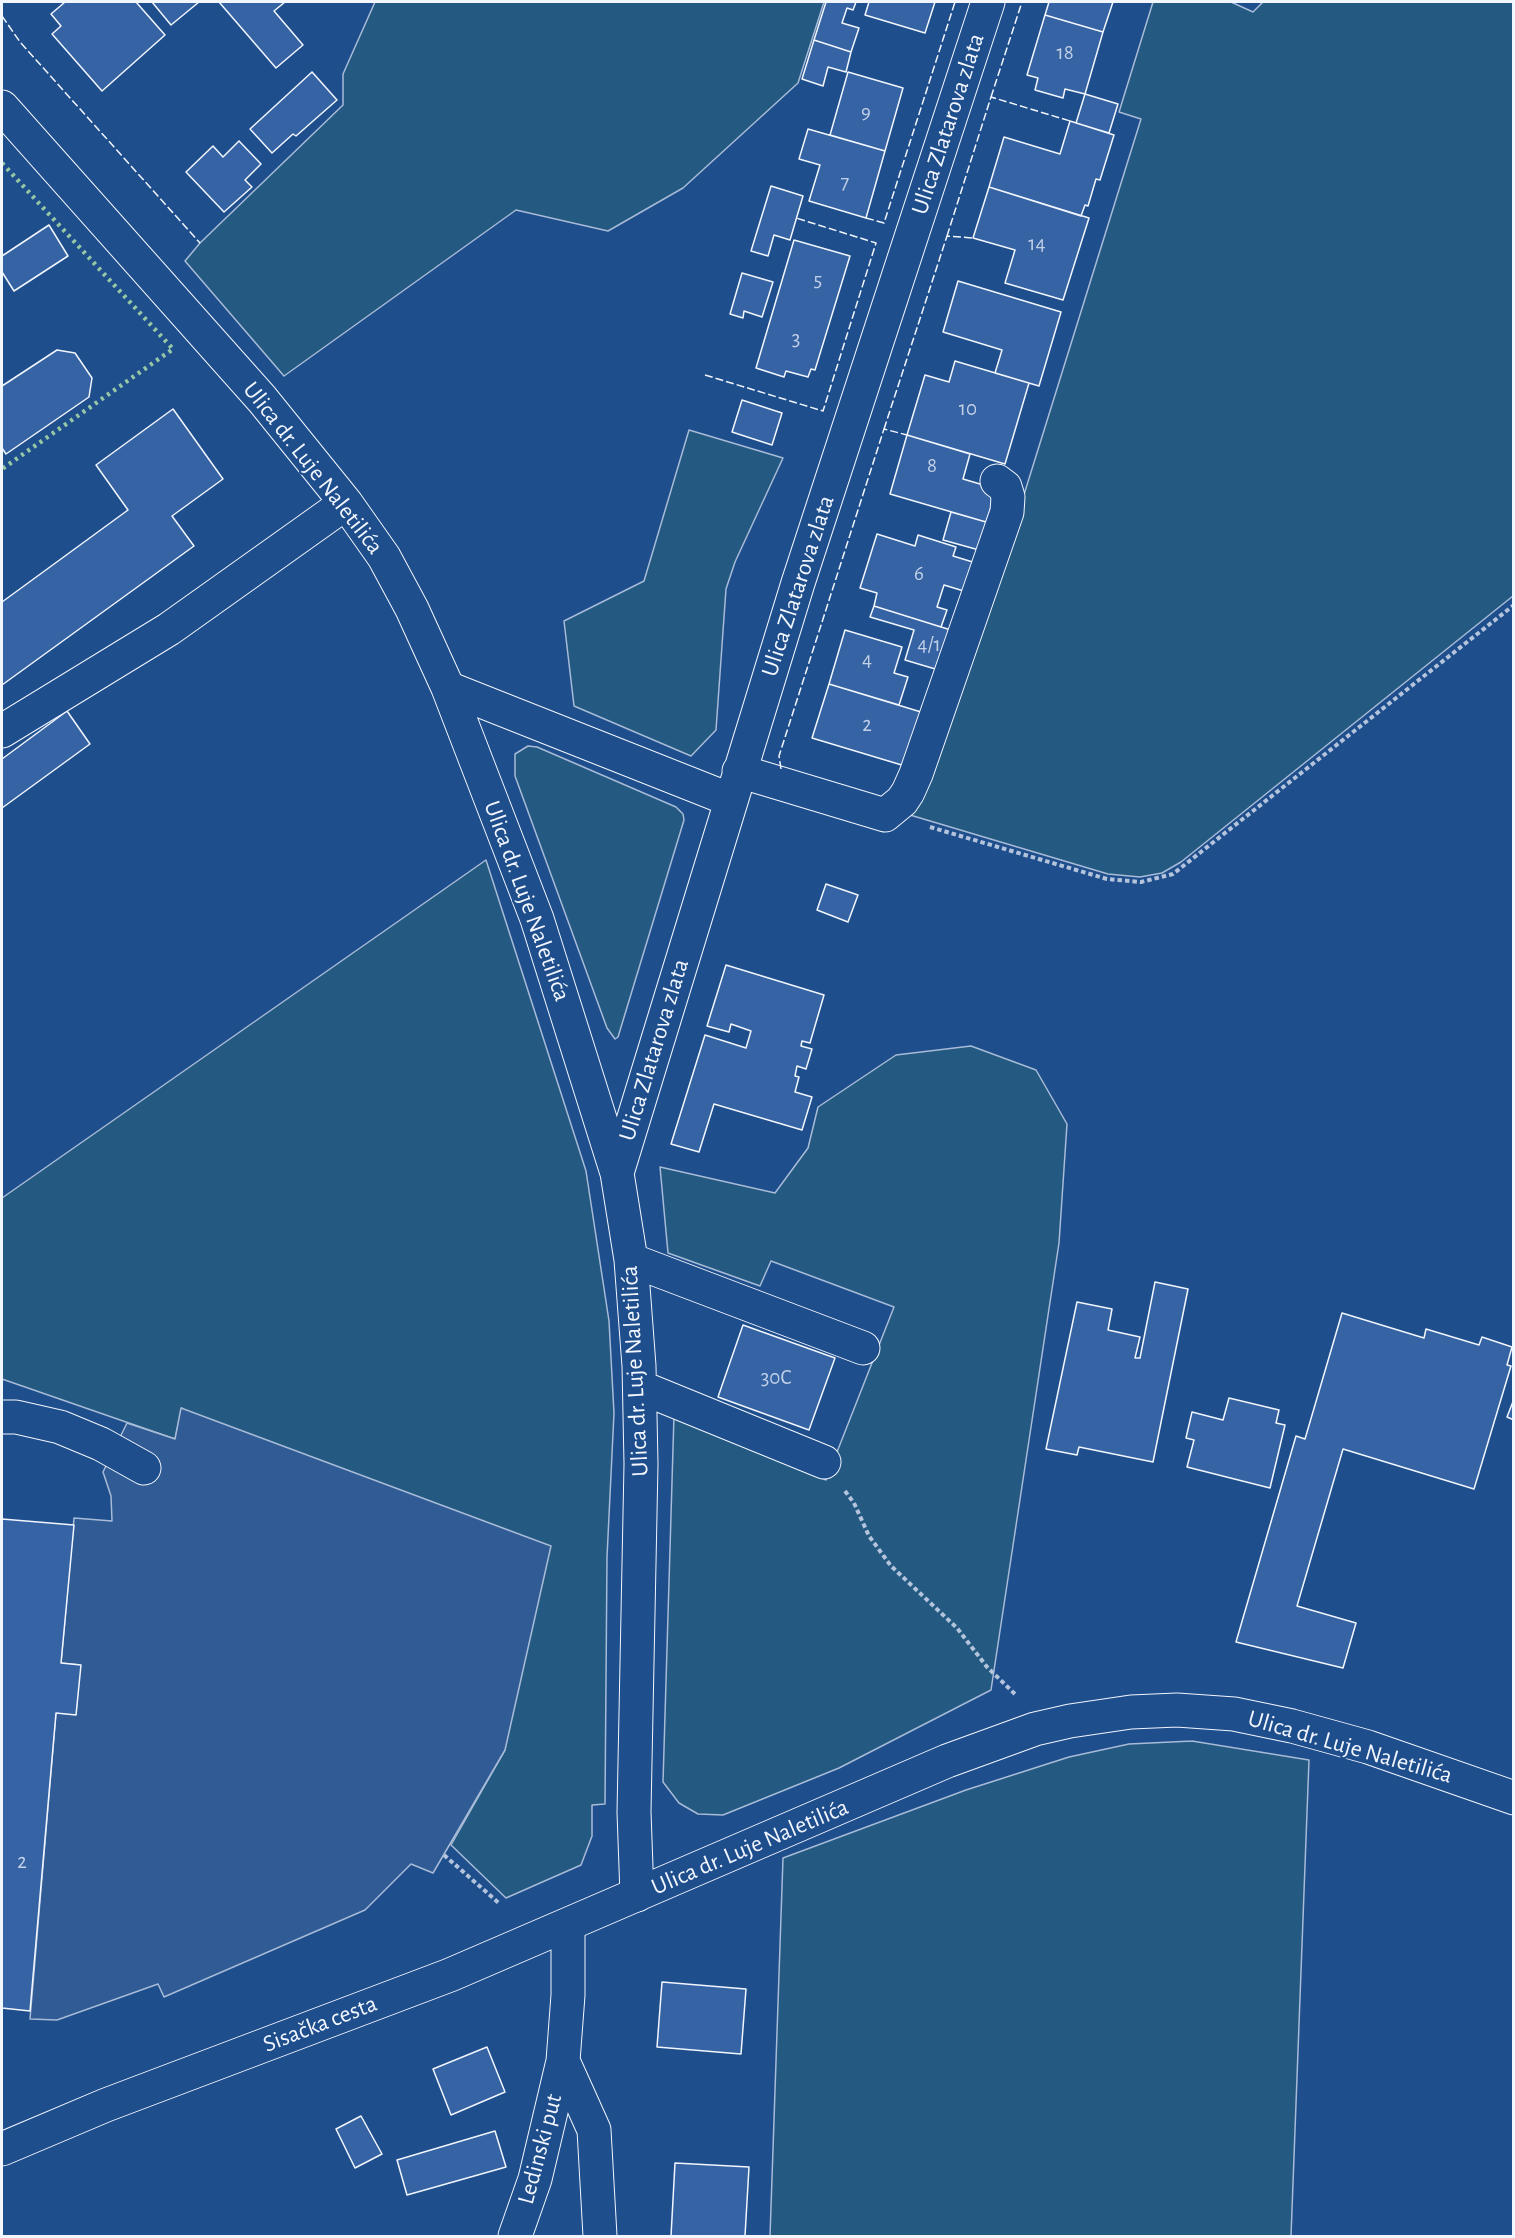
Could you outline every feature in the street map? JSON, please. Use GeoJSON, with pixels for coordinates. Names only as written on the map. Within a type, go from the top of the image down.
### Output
{"type":"FeatureCollection","features":[{"type":"Feature","properties":{"kind":"street","name":"Ulica Zlatarova zlata"},"geometry":{"type":"LineString","coordinates":[[617,1173],[798,583],[988,2]]}},
{"type":"Feature","properties":{"kind":"street","name":"Ulica dr. Luje Naletilića"},"geometry":{"type":"LineString","coordinates":[[2,107],[262,399],[346,503],[384,557],[412,609],[448,688],[537,919],[617,1173],[631,1260],[640,1387],[634,1812],[637,1895],[947,1761],[1035,1729],[1070,1720],[1131,1712],[1208,1711],[1292,1726],[1368,1747],[1514,1798]]}},
{"type":"Feature","properties":{"kind":"street"},"geometry":{"type":"LineString","coordinates":[[448,688],[735,785],[885,814],[902,801],[912,783],[1007,512],[1008,497],[1005,487],[997,480]]}},
{"type":"Feature","properties":{"kind":"street"},"geometry":{"type":"LineString","coordinates":[[2,731],[169,629],[346,503]]}},
{"type":"Feature","properties":{"kind":"street"},"geometry":{"type":"LineString","coordinates":[[631,1260],[863,1348]]}},
{"type":"Feature","properties":{"kind":"street"},"geometry":{"type":"LineString","coordinates":[[640,1387],[824,1462]]}},
{"type":"Feature","properties":{"kind":"street"},"geometry":{"type":"LineString","coordinates":[[2,1417],[16,1417],[60,1427],[101,1444],[144,1468]]}},
{"type":"Feature","properties":{"kind":"street","name":"Sisačka cesta"},"geometry":{"type":"LineString","coordinates":[[2,2149],[105,2105],[450,1975],[637,1895]]}},
{"type":"Feature","properties":{"kind":"street","name":"Ledinski put"},"geometry":{"type":"LineString","coordinates":[[515,2236],[535,2179],[563,2061],[568,1995],[568,1926]]}},
{"type":"Feature","properties":{"kind":"street","name":"Ledinski put"},"geometry":{"type":"LineString","coordinates":[[563,2061],[594,2130],[600,2236]]}},
{"type":"Feature","properties":{"kind":"path"},"geometry":{"type":"LineString","coordinates":[[885,814],[1107,879],[1141,882],[1162,878],[1184,867],[1514,604]]}},
{"type":"Feature","properties":{"kind":"path"},"geometry":{"type":"LineString","coordinates":[[824,1462],[854,1503],[869,1536],[891,1566],[957,1628],[987,1667],[1024,1701]]}},
{"type":"Feature","properties":{"kind":"path"},"geometry":{"type":"LineString","coordinates":[[444,1856],[500,1904]]}},
{"type":"Feature","properties":{"kind":"shaded area"},"geometry":{"type":"Polygon","coordinates":[[[375,2],[824,2],[798,83],[683,188],[608,231],[516,210],[284,376],[185,261],[200,243],[343,105],[343,74],[375,2]]]}},
{"type":"Feature","properties":{"kind":"shaded area"},"geometry":{"type":"Polygon","coordinates":[[[1153,2],[1231,2],[1253,12],[1263,2],[1513,2],[1513,596],[1181,862],[1162,873],[1140,877],[1108,874],[910,815],[1022,501],[1141,119],[1119,112],[1153,2]]]}},
{"type":"Feature","properties":{"kind":"shaded area"},"geometry":{"type":"Polygon","coordinates":[[[689,430],[783,458],[735,562],[726,589],[716,730],[691,756],[574,706],[564,621],[644,581],[689,430]]]}},
{"type":"Feature","properties":{"kind":"shaded area"},"geometry":{"type":"Polygon","coordinates":[[[528,746],[537,747],[676,807],[683,814],[684,820],[618,1037],[615,1039],[607,1028],[515,776],[515,754],[528,746]]]}},
{"type":"Feature","properties":{"kind":"shaded area"},"geometry":{"type":"Polygon","coordinates":[[[486,860],[586,1171],[609,1321],[614,1413],[607,1557],[605,1804],[592,1805],[592,1836],[581,1865],[506,1898],[451,1845],[505,1750],[182,1408],[175,1439],[2,1379],[2,1198],[486,860]]]}},
{"type":"Feature","properties":{"kind":"shaded area"},"geometry":{"type":"Polygon","coordinates":[[[971,1046],[1036,1070],[1067,1124],[1059,1243],[991,1690],[839,1768],[723,1815],[698,1814],[679,1803],[663,1782],[674,1415],[826,1480],[894,1307],[771,1261],[760,1286],[668,1253],[660,1167],[775,1193],[808,1148],[818,1107],[896,1055],[971,1046]]]}},
{"type":"Feature","properties":{"kind":"shaded area"},"geometry":{"type":"Polygon","coordinates":[[[181,1408],[551,1546],[505,1750],[433,1873],[411,1864],[365,1910],[164,1997],[158,1984],[57,2020],[30,2019],[56,1713],[76,1714],[80,1665],[61,1663],[74,1518],[112,1521],[111,1496],[103,1472],[127,1423],[175,1439],[181,1408]]]}},
{"type":"Feature","properties":{"kind":"shaded area"},"geometry":{"type":"Polygon","coordinates":[[[1192,1741],[1309,1760],[1291,2236],[770,2236],[783,1858],[966,1790],[1069,1757],[1129,1744],[1192,1741]]]}},
{"type":"Feature","properties":{"kind":"building"},"geometry":{"type":"Polygon","coordinates":[[[65,2],[136,2],[165,35],[102,91],[52,34],[61,26],[51,14],[65,2]]]}},
{"type":"Feature","properties":{"kind":"building"},"geometry":{"type":"Polygon","coordinates":[[[152,2],[199,2],[171,25],[152,2]]]}},
{"type":"Feature","properties":{"kind":"building"},"geometry":{"type":"Polygon","coordinates":[[[219,2],[285,2],[274,11],[303,45],[276,68],[219,2]]]}},
{"type":"Feature","properties":{"kind":"building"},"geometry":{"type":"Polygon","coordinates":[[[826,2],[856,2],[853,10],[847,8],[842,23],[859,28],[851,52],[814,40],[826,2]]]}},
{"type":"Feature","properties":{"kind":"building"},"geometry":{"type":"Polygon","coordinates":[[[869,2],[935,2],[925,33],[865,15],[869,2]]]}},
{"type":"Feature","properties":{"kind":"building"},"geometry":{"type":"Polygon","coordinates":[[[1049,2],[1113,2],[1103,32],[1045,15],[1049,2]]]}},
{"type":"Feature","properties":{"kind":"building"},"geometry":{"type":"Polygon","coordinates":[[[1045,15],[1103,32],[1085,94],[1065,89],[1063,98],[1035,90],[1038,78],[1027,75],[1045,15]]]}},
{"type":"Feature","properties":{"kind":"building"},"geometry":{"type":"Polygon","coordinates":[[[814,40],[851,52],[846,72],[828,67],[823,86],[802,79],[814,40]]]}},
{"type":"Feature","properties":{"kind":"building"},"geometry":{"type":"Polygon","coordinates":[[[312,72],[337,100],[296,136],[293,134],[272,153],[250,129],[312,72]]]}},
{"type":"Feature","properties":{"kind":"building"},"geometry":{"type":"Polygon","coordinates":[[[848,72],[903,88],[885,151],[830,135],[848,72]]]}},
{"type":"Feature","properties":{"kind":"building"},"geometry":{"type":"Polygon","coordinates":[[[1085,94],[1118,104],[1109,133],[1076,123],[1085,94]]]}},
{"type":"Feature","properties":{"kind":"building"},"geometry":{"type":"Polygon","coordinates":[[[1070,121],[1114,135],[1100,180],[1096,179],[1088,206],[1085,205],[1081,216],[989,187],[1004,137],[1060,154],[1070,121]]]}},
{"type":"Feature","properties":{"kind":"building"},"geometry":{"type":"Polygon","coordinates":[[[808,129],[885,151],[866,218],[809,201],[820,165],[799,159],[808,129]]]}},
{"type":"Feature","properties":{"kind":"building"},"geometry":{"type":"Polygon","coordinates":[[[239,141],[261,164],[245,180],[252,187],[224,212],[186,172],[213,146],[223,157],[239,141]]]}},
{"type":"Feature","properties":{"kind":"building"},"geometry":{"type":"Polygon","coordinates":[[[771,186],[803,196],[790,240],[774,235],[768,256],[751,251],[771,186]]]}},
{"type":"Feature","properties":{"kind":"building"},"geometry":{"type":"Polygon","coordinates":[[[989,187],[1089,218],[1063,300],[1005,283],[1015,250],[973,238],[989,187]]]}},
{"type":"Feature","properties":{"kind":"building"},"geometry":{"type":"Polygon","coordinates":[[[49,225],[68,256],[14,291],[2,272],[2,256],[49,225]]]}},
{"type":"Feature","properties":{"kind":"building"},"geometry":{"type":"Polygon","coordinates":[[[794,240],[850,256],[815,370],[811,369],[808,377],[786,371],[784,377],[756,368],[794,240]]]}},
{"type":"Feature","properties":{"kind":"building"},"geometry":{"type":"Polygon","coordinates":[[[742,273],[773,282],[762,317],[744,311],[743,318],[730,314],[742,273]]]}},
{"type":"Feature","properties":{"kind":"building"},"geometry":{"type":"Polygon","coordinates":[[[958,281],[1061,312],[1039,386],[995,373],[1002,350],[943,332],[958,281]]]}},
{"type":"Feature","properties":{"kind":"building"},"geometry":{"type":"Polygon","coordinates":[[[57,350],[75,353],[92,378],[89,397],[6,454],[2,448],[2,386],[57,350]]]}},
{"type":"Feature","properties":{"kind":"building"},"geometry":{"type":"Polygon","coordinates":[[[955,361],[1029,383],[1005,464],[907,435],[925,375],[949,382],[955,361]]]}},
{"type":"Feature","properties":{"kind":"building"},"geometry":{"type":"Polygon","coordinates":[[[742,400],[782,413],[772,445],[732,432],[742,400]]]}},
{"type":"Feature","properties":{"kind":"building"},"geometry":{"type":"Polygon","coordinates":[[[173,409],[223,479],[172,516],[194,546],[2,685],[2,602],[128,510],[96,465],[173,409]]]}},
{"type":"Feature","properties":{"kind":"building"},"geometry":{"type":"Polygon","coordinates":[[[907,435],[970,454],[963,479],[997,489],[986,522],[890,494],[907,435]]]}},
{"type":"Feature","properties":{"kind":"building"},"geometry":{"type":"Polygon","coordinates":[[[951,512],[986,522],[979,550],[943,540],[951,512]]]}},
{"type":"Feature","properties":{"kind":"building"},"geometry":{"type":"Polygon","coordinates":[[[877,534],[915,546],[918,535],[956,547],[953,556],[976,563],[967,592],[944,585],[937,607],[947,610],[941,627],[874,606],[877,593],[860,588],[877,534]]]}},
{"type":"Feature","properties":{"kind":"building"},"geometry":{"type":"Polygon","coordinates":[[[874,606],[954,631],[942,671],[905,660],[914,630],[870,617],[874,606]]]}},
{"type":"Feature","properties":{"kind":"building"},"geometry":{"type":"Polygon","coordinates":[[[845,630],[902,647],[894,673],[908,677],[899,705],[829,684],[845,630]]]}},
{"type":"Feature","properties":{"kind":"building"},"geometry":{"type":"Polygon","coordinates":[[[829,684],[921,712],[905,766],[812,738],[829,684]]]}},
{"type":"Feature","properties":{"kind":"building"},"geometry":{"type":"Polygon","coordinates":[[[67,711],[90,744],[2,808],[2,759],[67,711]]]}},
{"type":"Feature","properties":{"kind":"building"},"geometry":{"type":"Polygon","coordinates":[[[826,884],[858,895],[848,922],[817,910],[826,884]]]}},
{"type":"Feature","properties":{"kind":"building"},"geometry":{"type":"Polygon","coordinates":[[[726,965],[824,995],[810,1043],[802,1041],[801,1046],[812,1049],[806,1069],[797,1066],[795,1076],[799,1077],[795,1092],[812,1097],[802,1130],[714,1104],[699,1152],[671,1144],[705,1035],[746,1048],[751,1031],[731,1024],[729,1032],[707,1026],[726,965]]]}},
{"type":"Feature","properties":{"kind":"building"},"geometry":{"type":"Polygon","coordinates":[[[1155,1282],[1188,1289],[1153,1462],[1079,1447],[1077,1455],[1046,1449],[1077,1302],[1112,1309],[1108,1330],[1140,1337],[1135,1358],[1140,1358],[1155,1282]]]}},
{"type":"Feature","properties":{"kind":"building"},"geometry":{"type":"Polygon","coordinates":[[[1342,1313],[1424,1338],[1426,1329],[1479,1345],[1482,1337],[1512,1347],[1507,1365],[1511,1366],[1474,1489],[1343,1449],[1297,1606],[1356,1623],[1343,1668],[1236,1642],[1296,1436],[1305,1439],[1342,1313]]]}},
{"type":"Feature","properties":{"kind":"building"},"geometry":{"type":"Polygon","coordinates":[[[743,1325],[835,1358],[809,1430],[718,1397],[743,1325]]]}},
{"type":"Feature","properties":{"kind":"building"},"geometry":{"type":"Polygon","coordinates":[[[1229,1398],[1279,1410],[1276,1423],[1285,1425],[1270,1488],[1187,1467],[1194,1440],[1186,1438],[1192,1412],[1223,1420],[1229,1398]]]}},
{"type":"Feature","properties":{"kind":"building"},"geometry":{"type":"Polygon","coordinates":[[[1514,1399],[1514,1420],[1507,1417],[1514,1399]]]}},
{"type":"Feature","properties":{"kind":"building"},"geometry":{"type":"Polygon","coordinates":[[[2,1519],[74,1525],[61,1663],[81,1665],[76,1715],[56,1713],[30,2011],[2,2008],[2,1519]]]}},
{"type":"Feature","properties":{"kind":"building"},"geometry":{"type":"Polygon","coordinates":[[[662,1982],[746,1989],[741,2054],[657,2047],[662,1982]]]}},
{"type":"Feature","properties":{"kind":"building"},"geometry":{"type":"Polygon","coordinates":[[[487,2047],[505,2092],[451,2115],[433,2069],[487,2047]]]}},
{"type":"Feature","properties":{"kind":"building"},"geometry":{"type":"Polygon","coordinates":[[[361,2116],[382,2154],[355,2168],[336,2129],[361,2116]]]}},
{"type":"Feature","properties":{"kind":"building"},"geometry":{"type":"Polygon","coordinates":[[[495,2131],[506,2167],[407,2195],[397,2160],[495,2131]]]}},
{"type":"Feature","properties":{"kind":"building"},"geometry":{"type":"Polygon","coordinates":[[[675,2163],[749,2167],[745,2236],[671,2236],[675,2163]]]}},
{"type":"Feature","properties":{"kind":"hedge"},"geometry":{"type":"LineString","coordinates":[[2,163],[173,349],[2,469]]}},
{"type":"Feature","properties":{"kind":"fence"},"geometry":{"type":"LineString","coordinates":[[866,218],[884,223],[955,2]]}},
{"type":"Feature","properties":{"kind":"fence"},"geometry":{"type":"LineString","coordinates":[[991,97],[1022,2]]}},
{"type":"Feature","properties":{"kind":"fence"},"geometry":{"type":"LineString","coordinates":[[2,16],[20,42],[200,243]]}},
{"type":"Feature","properties":{"kind":"fence"},"geometry":{"type":"LineString","coordinates":[[947,236],[991,97],[1070,121]]}},
{"type":"Feature","properties":{"kind":"fence"},"geometry":{"type":"LineString","coordinates":[[705,375],[823,411],[876,243],[796,218]]}},
{"type":"Feature","properties":{"kind":"fence"},"geometry":{"type":"LineString","coordinates":[[884,429],[947,236],[973,238]]}},
{"type":"Feature","properties":{"kind":"fence"},"geometry":{"type":"LineString","coordinates":[[781,769],[779,756],[884,429],[907,435]]}}]}
